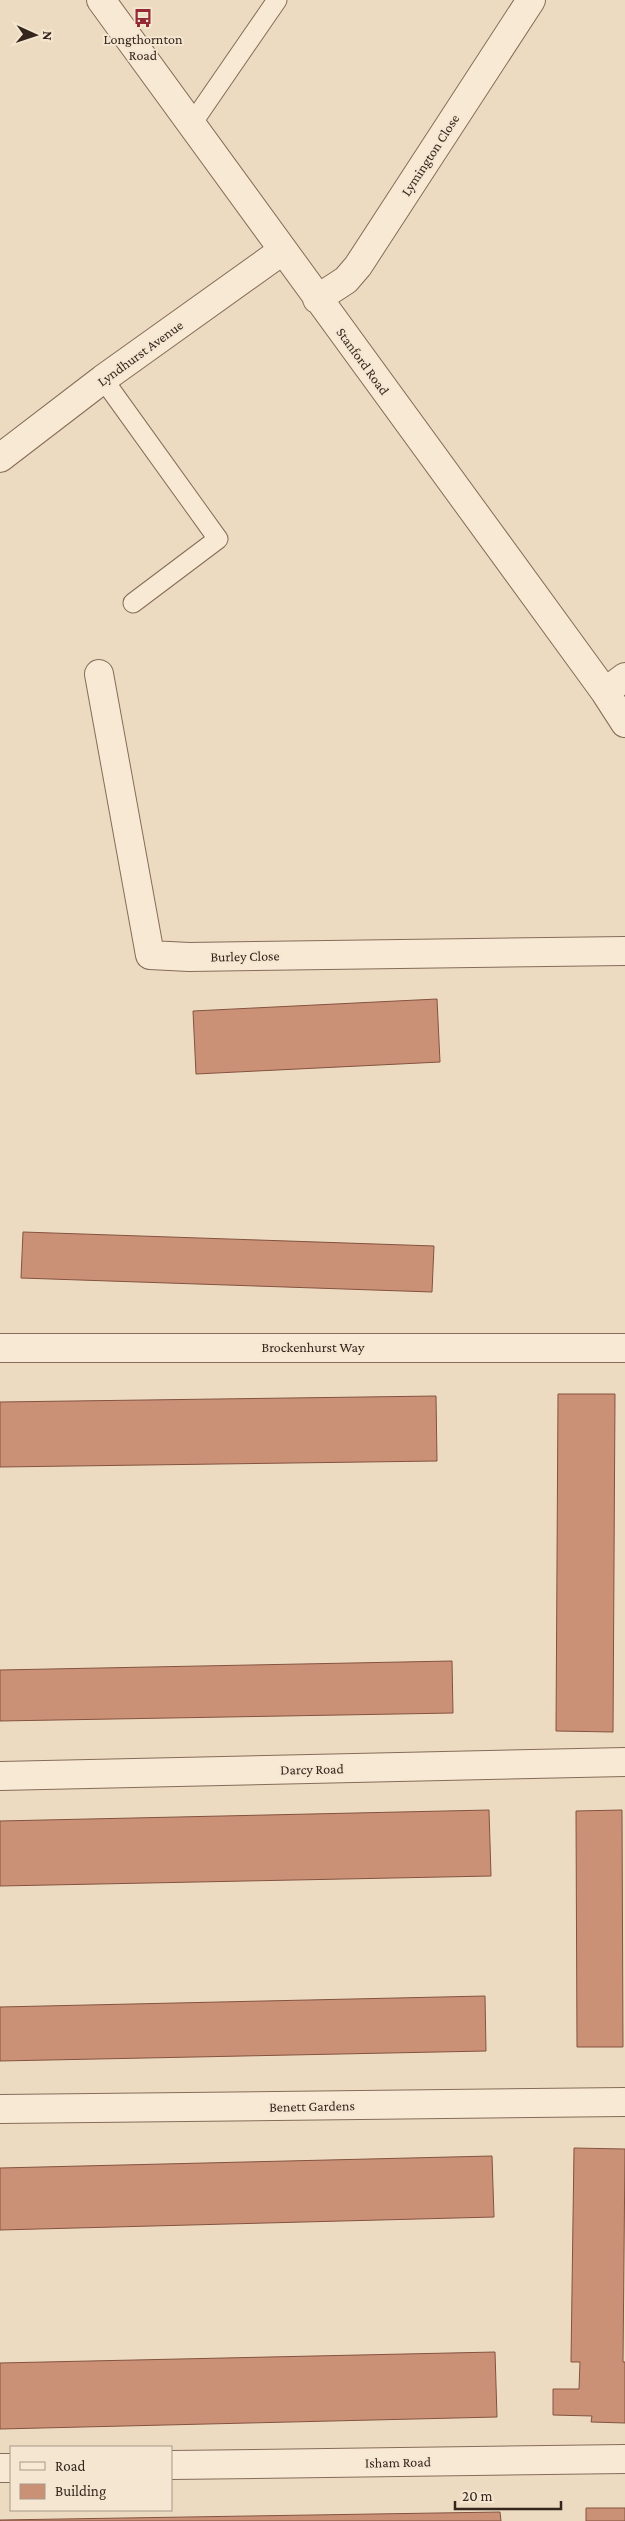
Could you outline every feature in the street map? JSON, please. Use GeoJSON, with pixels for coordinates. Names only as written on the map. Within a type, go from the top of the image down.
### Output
{"type":"FeatureCollection","features":[{"type":"Feature","properties":{"kind":"street","name":"Stanford Road"},"geometry":{"type":"LineString","coordinates":[[100,0],[317,299],[615,684],[625,723]]}},
{"type":"Feature","properties":{"kind":"street","name":"Lymington Close"},"geometry":{"type":"LineString","coordinates":[[317,299],[346,280],[358,266],[530,0]]}},
{"type":"Feature","properties":{"kind":"street","name":"Lyndhurst Avenue"},"geometry":{"type":"LineString","coordinates":[[0,458],[103,379],[282,252]]}},
{"type":"Feature","properties":{"kind":"street","name":"Burley Close"},"geometry":{"type":"LineString","coordinates":[[99,674],[150,956],[625,951]]}},
{"type":"Feature","properties":{"kind":"street","name":"Brockenhurst Way"},"geometry":{"type":"LineString","coordinates":[[0,1348],[625,1348]]}},
{"type":"Feature","properties":{"kind":"street","name":"Darcy Road"},"geometry":{"type":"LineString","coordinates":[[0,1776],[625,1762]]}},
{"type":"Feature","properties":{"kind":"street","name":"Benett Gardens"},"geometry":{"type":"LineString","coordinates":[[0,2109],[625,2102]]}},
{"type":"Feature","properties":{"kind":"street","name":"Isham Road"},"geometry":{"type":"LineString","coordinates":[[172,2465],[625,2459]]}},
{"type":"Feature","properties":{"kind":"lane"},"geometry":{"type":"LineString","coordinates":[[191,125],[277,0]]}},
{"type":"Feature","properties":{"kind":"lane"},"geometry":{"type":"LineString","coordinates":[[103,379],[218,539],[133,603]]}},
{"type":"Feature","properties":{"kind":"building"},"geometry":{"type":"Polygon","coordinates":[[[437,999],[440,1062],[196,1074],[193,1011],[437,999]]]}},
{"type":"Feature","properties":{"kind":"building"},"geometry":{"type":"Polygon","coordinates":[[[23,1232],[434,1246],[432,1292],[21,1278],[23,1232]]]}},
{"type":"Feature","properties":{"kind":"building"},"geometry":{"type":"Polygon","coordinates":[[[558,1394],[615,1394],[613,1732],[556,1731],[558,1394]]]}},
{"type":"Feature","properties":{"kind":"building"},"geometry":{"type":"Polygon","coordinates":[[[436,1396],[437,1461],[0,1467],[0,1402],[436,1396]]]}},
{"type":"Feature","properties":{"kind":"building"},"geometry":{"type":"Polygon","coordinates":[[[452,1661],[453,1713],[0,1721],[0,1670],[452,1661]]]}},
{"type":"Feature","properties":{"kind":"building"},"geometry":{"type":"Polygon","coordinates":[[[489,1810],[491,1876],[0,1886],[0,1821],[489,1810]]]}},
{"type":"Feature","properties":{"kind":"building"},"geometry":{"type":"Polygon","coordinates":[[[622,1810],[623,2047],[577,2047],[576,1811],[622,1810]]]}},
{"type":"Feature","properties":{"kind":"building"},"geometry":{"type":"Polygon","coordinates":[[[485,1996],[486,2051],[0,2061],[0,2007],[485,1996]]]}},
{"type":"Feature","properties":{"kind":"building"},"geometry":{"type":"Polygon","coordinates":[[[574,2148],[625,2149],[623,2362],[625,2362],[625,2423],[591,2422],[592,2416],[553,2415],[553,2389],[579,2389],[580,2362],[571,2362],[574,2148]]]}},
{"type":"Feature","properties":{"kind":"building"},"geometry":{"type":"Polygon","coordinates":[[[492,2156],[494,2217],[0,2230],[0,2168],[492,2156]]]}},
{"type":"Feature","properties":{"kind":"building"},"geometry":{"type":"Polygon","coordinates":[[[495,2352],[497,2417],[0,2429],[0,2363],[495,2352]]]}},
{"type":"Feature","properties":{"kind":"building"},"geometry":{"type":"Polygon","coordinates":[[[586,2508],[625,2508],[625,2521],[586,2521],[586,2508]]]}},
{"type":"Feature","properties":{"kind":"building"},"geometry":{"type":"Polygon","coordinates":[[[500,2512],[501,2521],[0,2521],[0,2520],[500,2512]]]}},
{"type":"Feature","properties":{"kind":"place","name":"Longthornton Road"},"geometry":{"type":"Point","coordinates":[143,18]}}]}
